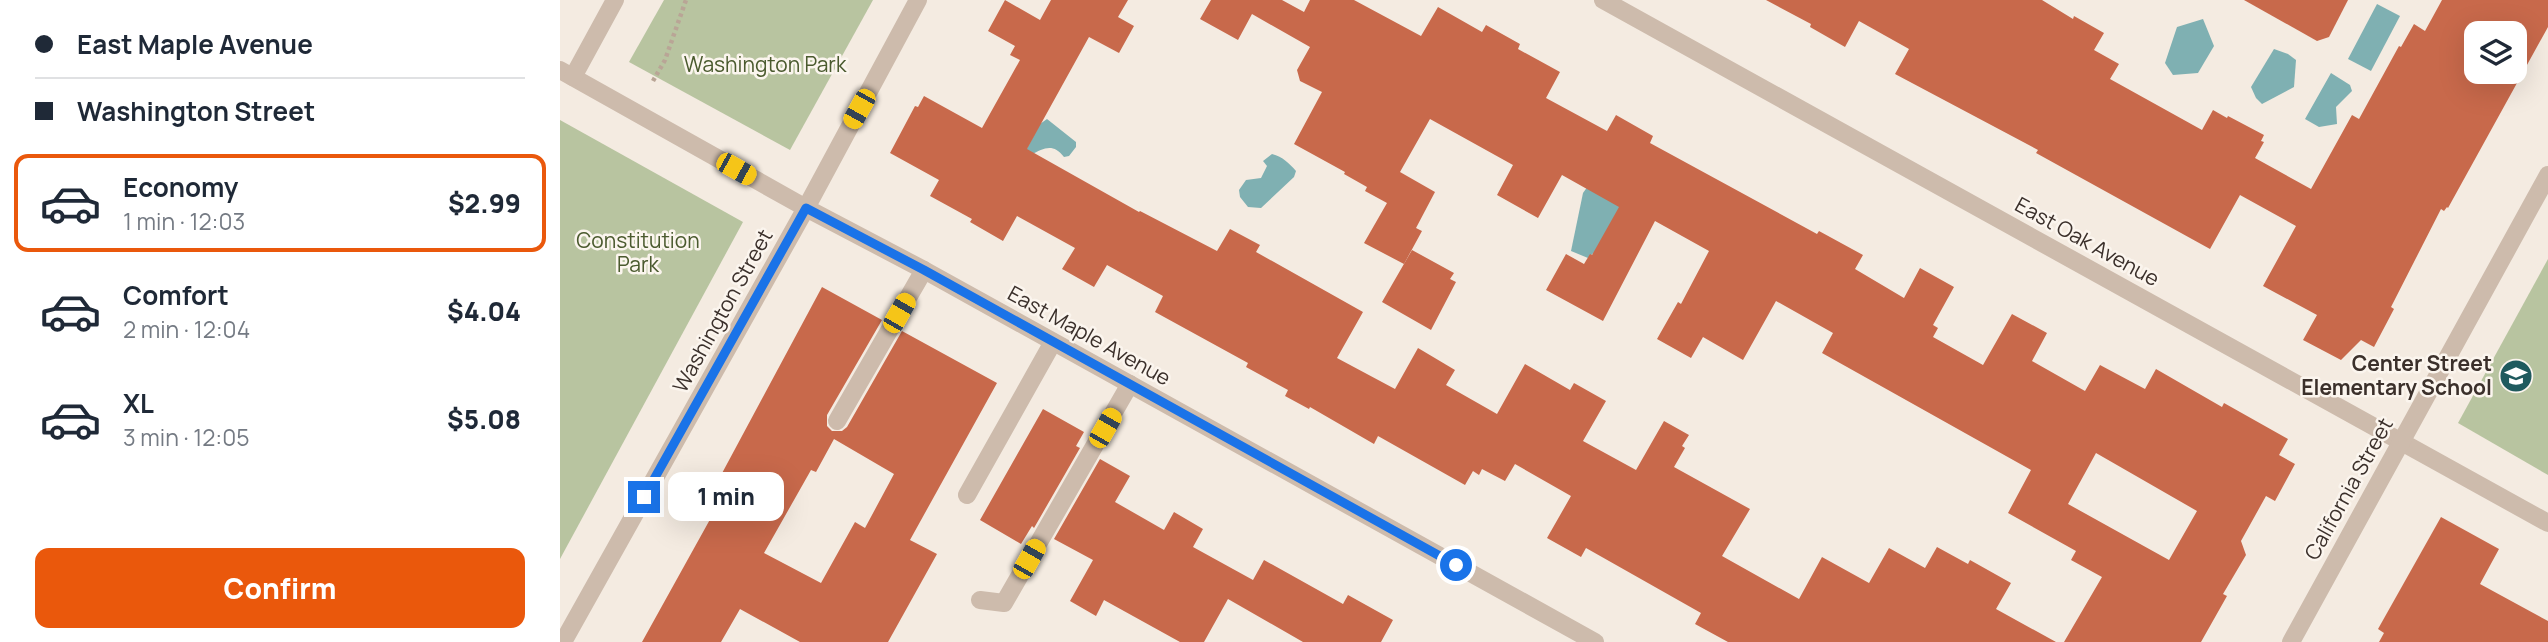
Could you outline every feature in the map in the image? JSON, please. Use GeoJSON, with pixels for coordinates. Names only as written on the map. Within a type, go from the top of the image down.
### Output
{"type":"FeatureCollection","features":[{"type":"Feature","properties":{"kind":"street"},"geometry":{"type":"LineString","coordinates":[[566,73],[615,0]]}},
{"type":"Feature","properties":{"kind":"street","name":"Washington Street"},"geometry":{"type":"LineString","coordinates":[[564,642],[806,208],[918,0]]}},
{"type":"Feature","properties":{"kind":"street","name":"East Oak Avenue"},"geometry":{"type":"LineString","coordinates":[[1603,0],[2548,523]]}},
{"type":"Feature","properties":{"kind":"street","name":"East Maple Avenue"},"geometry":{"type":"LineString","coordinates":[[566,73],[1595,642]]}},
{"type":"Feature","properties":{"kind":"street","name":"California Street"},"geometry":{"type":"LineString","coordinates":[[2291,642],[2548,175]]}},
{"type":"Feature","properties":{"kind":"street"},"geometry":{"type":"LineString","coordinates":[[837,421],[924,270]]}},
{"type":"Feature","properties":{"kind":"street"},"geometry":{"type":"LineString","coordinates":[[967,495],[1053,341]]}},
{"type":"Feature","properties":{"kind":"street"},"geometry":{"type":"LineString","coordinates":[[980,600],[1004,603],[1130,384]]}},
{"type":"Feature","properties":{"kind":"path"},"geometry":{"type":"LineString","coordinates":[[653,81],[665,60],[686,0]]}},
{"type":"Feature","properties":{"kind":"green space","name":"Washington Park"},"geometry":{"type":"Polygon","coordinates":[[[664,0],[873,0],[790,150],[629,62],[664,0]]]}},
{"type":"Feature","properties":{"kind":"green space","name":"Constitution Park"},"geometry":{"type":"Polygon","coordinates":[[[560,120],[743,222],[560,559],[560,120]]]}},
{"type":"Feature","properties":{"kind":"green space","name":"Center Street Elementary School"},"geometry":{"type":"Polygon","coordinates":[[[2548,259],[2548,475],[2458,423],[2548,259]]]}},
{"type":"Feature","properties":{"kind":"water"},"geometry":{"type":"Polygon","coordinates":[[[2377,4],[2400,16],[2371,71],[2348,59],[2377,4]]]}},
{"type":"Feature","properties":{"kind":"water"},"geometry":{"type":"Polygon","coordinates":[[[2203,19],[2214,46],[2198,73],[2173,75],[2165,63],[2177,27],[2203,19]]]}},
{"type":"Feature","properties":{"kind":"water"},"geometry":{"type":"Polygon","coordinates":[[[2274,49],[2296,60],[2294,87],[2262,104],[2251,87],[2274,49]]]}},
{"type":"Feature","properties":{"kind":"water"},"geometry":{"type":"Polygon","coordinates":[[[2331,73],[2350,85],[2352,91],[2336,107],[2337,124],[2319,127],[2305,119],[2331,73]]]}},
{"type":"Feature","properties":{"kind":"water"},"geometry":{"type":"Polygon","coordinates":[[[1047,119],[1076,142],[1076,147],[1069,156],[1064,157],[1052,148],[1031,155],[1025,152],[1040,124],[1047,119]]]}},
{"type":"Feature","properties":{"kind":"water"},"geometry":{"type":"Polygon","coordinates":[[[1272,154],[1291,165],[1296,171],[1294,177],[1261,208],[1248,207],[1240,197],[1239,190],[1246,180],[1261,178],[1267,166],[1263,161],[1272,154]]]}},
{"type":"Feature","properties":{"kind":"water"},"geometry":{"type":"Polygon","coordinates":[[[1588,186],[1643,208],[1588,258],[1571,251],[1583,193],[1588,186]]]}},
{"type":"Feature","properties":{"kind":"building"},"geometry":{"type":"Polygon","coordinates":[[[1005,0],[1040,20],[1051,0],[1128,0],[1118,17],[1134,26],[1119,53],[1089,37],[1027,149],[1139,212],[1217,251],[1230,229],[1260,245],[1256,252],[1363,312],[1337,358],[1395,389],[1418,348],[1455,370],[1446,385],[1497,414],[1525,364],[1570,390],[1574,383],[1606,401],[1583,441],[1636,470],[1664,421],[1689,435],[1674,467],[1750,509],[1722,556],[1799,599],[1822,557],[1869,583],[1889,548],[1925,568],[1937,547],[1968,564],[1970,560],[2011,583],[1996,609],[2056,642],[1728,642],[1695,624],[1701,613],[1586,548],[1581,557],[1547,538],[1571,496],[1515,464],[1505,481],[1482,469],[1479,475],[1473,471],[1465,485],[1378,436],[1374,444],[1310,407],[1309,409],[1285,396],[1288,390],[1246,367],[1248,363],[1155,312],[1163,296],[1107,265],[1094,287],[1062,269],[1075,248],[1017,216],[1003,241],[970,222],[972,219],[930,196],[939,180],[890,153],[915,106],[918,107],[924,96],[982,128],[1020,60],[1010,55],[1015,46],[988,31],[1005,0]]]}},
{"type":"Feature","properties":{"kind":"building"},"geometry":{"type":"Polygon","coordinates":[[[1211,0],[1282,0],[1304,12],[1310,0],[1354,0],[1421,36],[1438,7],[1482,32],[1486,25],[1520,44],[1518,49],[1560,72],[1546,98],[1607,131],[1616,115],[1653,136],[1650,143],[1817,234],[1819,231],[1863,255],[1855,269],[1904,298],[1920,268],[1954,287],[1933,325],[1938,328],[1933,337],[1983,365],[2012,314],[2047,333],[2032,361],[2085,391],[2100,365],[2145,389],[2156,369],[2222,407],[2224,403],[2288,439],[2279,455],[2295,464],[2275,501],[2266,496],[2241,541],[2246,555],[2223,594],[2227,596],[2201,642],[2064,642],[2102,577],[2071,560],[2076,551],[2008,513],[2031,470],[1822,353],[1833,333],[1776,301],[1743,360],[1703,337],[1691,358],[1657,339],[1678,302],[1681,304],[1709,251],[1655,221],[1603,321],[1546,290],[1566,254],[1584,264],[1590,254],[1592,255],[1619,207],[1562,175],[1538,218],[1497,195],[1513,165],[1430,119],[1400,172],[1435,192],[1416,228],[1422,231],[1404,264],[1364,243],[1387,203],[1365,191],[1367,187],[1344,174],[1345,172],[1294,144],[1322,92],[1300,81],[1297,70],[1310,47],[1252,14],[1238,40],[1200,19],[1211,0]],[[2096,453],[2068,504],[2169,560],[2197,511],[2096,453]]]}},
{"type":"Feature","properties":{"kind":"building"},"geometry":{"type":"Polygon","coordinates":[[[1766,0],[2042,0],[2073,19],[2074,16],[2104,33],[2094,50],[2119,64],[2110,79],[2202,130],[2213,110],[2264,135],[2261,141],[2264,142],[2255,158],[2311,189],[2352,115],[2359,119],[2414,24],[2425,31],[2442,0],[2548,0],[2548,27],[2527,65],[2527,21],[2464,21],[2464,84],[2517,84],[2448,208],[2444,211],[2441,209],[2391,307],[2394,309],[2374,347],[2361,340],[2341,360],[2303,340],[2317,315],[2263,286],[2296,226],[2240,195],[2210,249],[2036,153],[2038,150],[1895,74],[1909,49],[1859,21],[1845,47],[1810,27],[1811,24],[1766,0]]]}},
{"type":"Feature","properties":{"kind":"building"},"geometry":{"type":"Polygon","coordinates":[[[2244,0],[2348,0],[2329,37],[2317,41],[2244,0]]]}},
{"type":"Feature","properties":{"kind":"building"},"geometry":{"type":"Polygon","coordinates":[[[1412,250],[1454,273],[1450,279],[1456,282],[1431,330],[1382,302],[1412,250]]]}},
{"type":"Feature","properties":{"kind":"building"},"geometry":{"type":"Polygon","coordinates":[[[822,287],[882,320],[827,415],[827,426],[832,431],[842,431],[847,427],[902,331],[997,383],[910,540],[937,554],[888,642],[800,642],[740,609],[721,642],[642,642],[723,496],[713,490],[822,287]],[[834,439],[816,472],[811,470],[764,553],[821,583],[855,522],[865,528],[894,474],[834,439]]]}},
{"type":"Feature","properties":{"kind":"building"},"geometry":{"type":"Polygon","coordinates":[[[1043,409],[1084,432],[1076,446],[1080,448],[1034,528],[1032,526],[1021,544],[980,520],[1043,409]]]}},
{"type":"Feature","properties":{"kind":"building"},"geometry":{"type":"Polygon","coordinates":[[[1100,459],[1130,476],[1115,502],[1164,530],[1174,512],[1203,529],[1193,547],[1253,580],[1264,560],[1343,604],[1348,595],[1393,620],[1381,642],[1303,642],[1228,599],[1204,642],[1180,642],[1104,600],[1096,616],[1070,601],[1093,560],[1054,539],[1100,459]]]}},
{"type":"Feature","properties":{"kind":"building"},"geometry":{"type":"Polygon","coordinates":[[[2441,517],[2499,549],[2480,584],[2548,621],[2548,642],[2379,642],[2384,633],[2378,629],[2441,517]]]}},
{"type":"Feature","properties":{"kind":"place","name":"Center Street Elementary School"},"geometry":{"type":"Point","coordinates":[2516,376]}},
{"type":"Feature","properties":{"kind":"route"},"geometry":{"type":"LineString","coordinates":[[644,497],[806,208],[924,270],[1456,565]]}}]}
